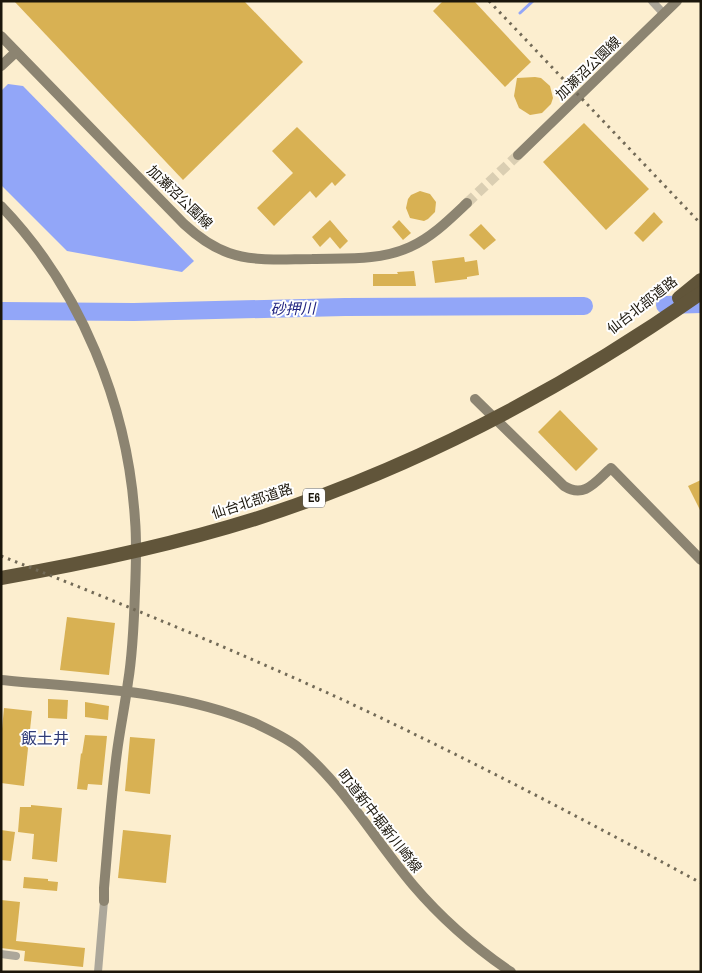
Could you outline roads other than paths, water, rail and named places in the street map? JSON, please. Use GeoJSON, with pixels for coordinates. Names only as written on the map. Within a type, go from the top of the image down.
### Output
{"type":"FeatureCollection","features":[{"type":"Feature","properties":{"kind":"highway","name":"仙台北部道路"},"geometry":{"type":"LineString","coordinates":[[603,356],[664,311],[701,280]]}},
{"type":"Feature","properties":{"kind":"highway","name":"仙台北部道路"},"geometry":{"type":"LineString","coordinates":[[1,578],[155,548],[255,519],[383,471],[472,430],[556,384],[639,334],[701,293]]}},
{"type":"Feature","properties":{"kind":"street"},"geometry":{"type":"LineString","coordinates":[[652,1],[664,14]]}},
{"type":"Feature","properties":{"kind":"street","name":"加瀬沼公園線"},"geometry":{"type":"LineString","coordinates":[[518,154],[677,1]]}},
{"type":"Feature","properties":{"kind":"street","name":"加瀬沼公園線"},"geometry":{"type":"LineString","coordinates":[[1,36],[184,224],[199,237],[228,252],[261,259],[357,258],[388,255],[409,248],[430,237],[467,203]]}},
{"type":"Feature","properties":{"kind":"street"},"geometry":{"type":"LineString","coordinates":[[1,66],[16,52]]}},
{"type":"Feature","properties":{"kind":"street"},"geometry":{"type":"LineString","coordinates":[[1,206],[37,248],[67,294],[91,343],[107,383],[119,421],[130,471],[135,518],[134,614],[126,692],[117,752],[98,972]]}},
{"type":"Feature","properties":{"kind":"street"},"geometry":{"type":"LineString","coordinates":[[475,399],[564,486],[572,491],[580,492],[590,487],[611,468],[701,560]]}},
{"type":"Feature","properties":{"kind":"street","name":"町道新中堀新川崎線"},"geometry":{"type":"LineString","coordinates":[[1,680],[126,692],[200,705],[236,715],[270,730],[298,747],[339,788],[412,884],[445,920],[466,939],[511,972]]}},
{"type":"Feature","properties":{"kind":"street"},"geometry":{"type":"LineString","coordinates":[[1,954],[16,956]]}},
{"type":"Feature","properties":{"kind":"water"},"geometry":{"type":"Polygon","coordinates":[[[8,84],[23,86],[194,261],[182,272],[67,251],[1,185],[1,91],[8,84]]]}},
{"type":"Feature","properties":{"kind":"waterway"},"geometry":{"type":"LineString","coordinates":[[520,13],[533,1]]}},
{"type":"Feature","properties":{"kind":"waterway","name":"砂押川"},"geometry":{"type":"LineString","coordinates":[[665,305],[701,304]]}},
{"type":"Feature","properties":{"kind":"waterway","name":"砂押川"},"geometry":{"type":"LineString","coordinates":[[1,311],[134,312],[345,307],[584,306]]}},
{"type":"Feature","properties":{"kind":"tunnel"},"geometry":{"type":"LineString","coordinates":[[467,203],[518,155]]}},
{"type":"Feature","properties":{"kind":"railway"},"geometry":{"type":"LineString","coordinates":[[489,1],[701,224]]}},
{"type":"Feature","properties":{"kind":"railway"},"geometry":{"type":"LineString","coordinates":[[1,556],[172,625],[341,699],[522,788],[701,883]]}},
{"type":"Feature","properties":{"kind":"district","name":"飯土井"},"geometry":{"type":"Point","coordinates":[45,738]}}]}
